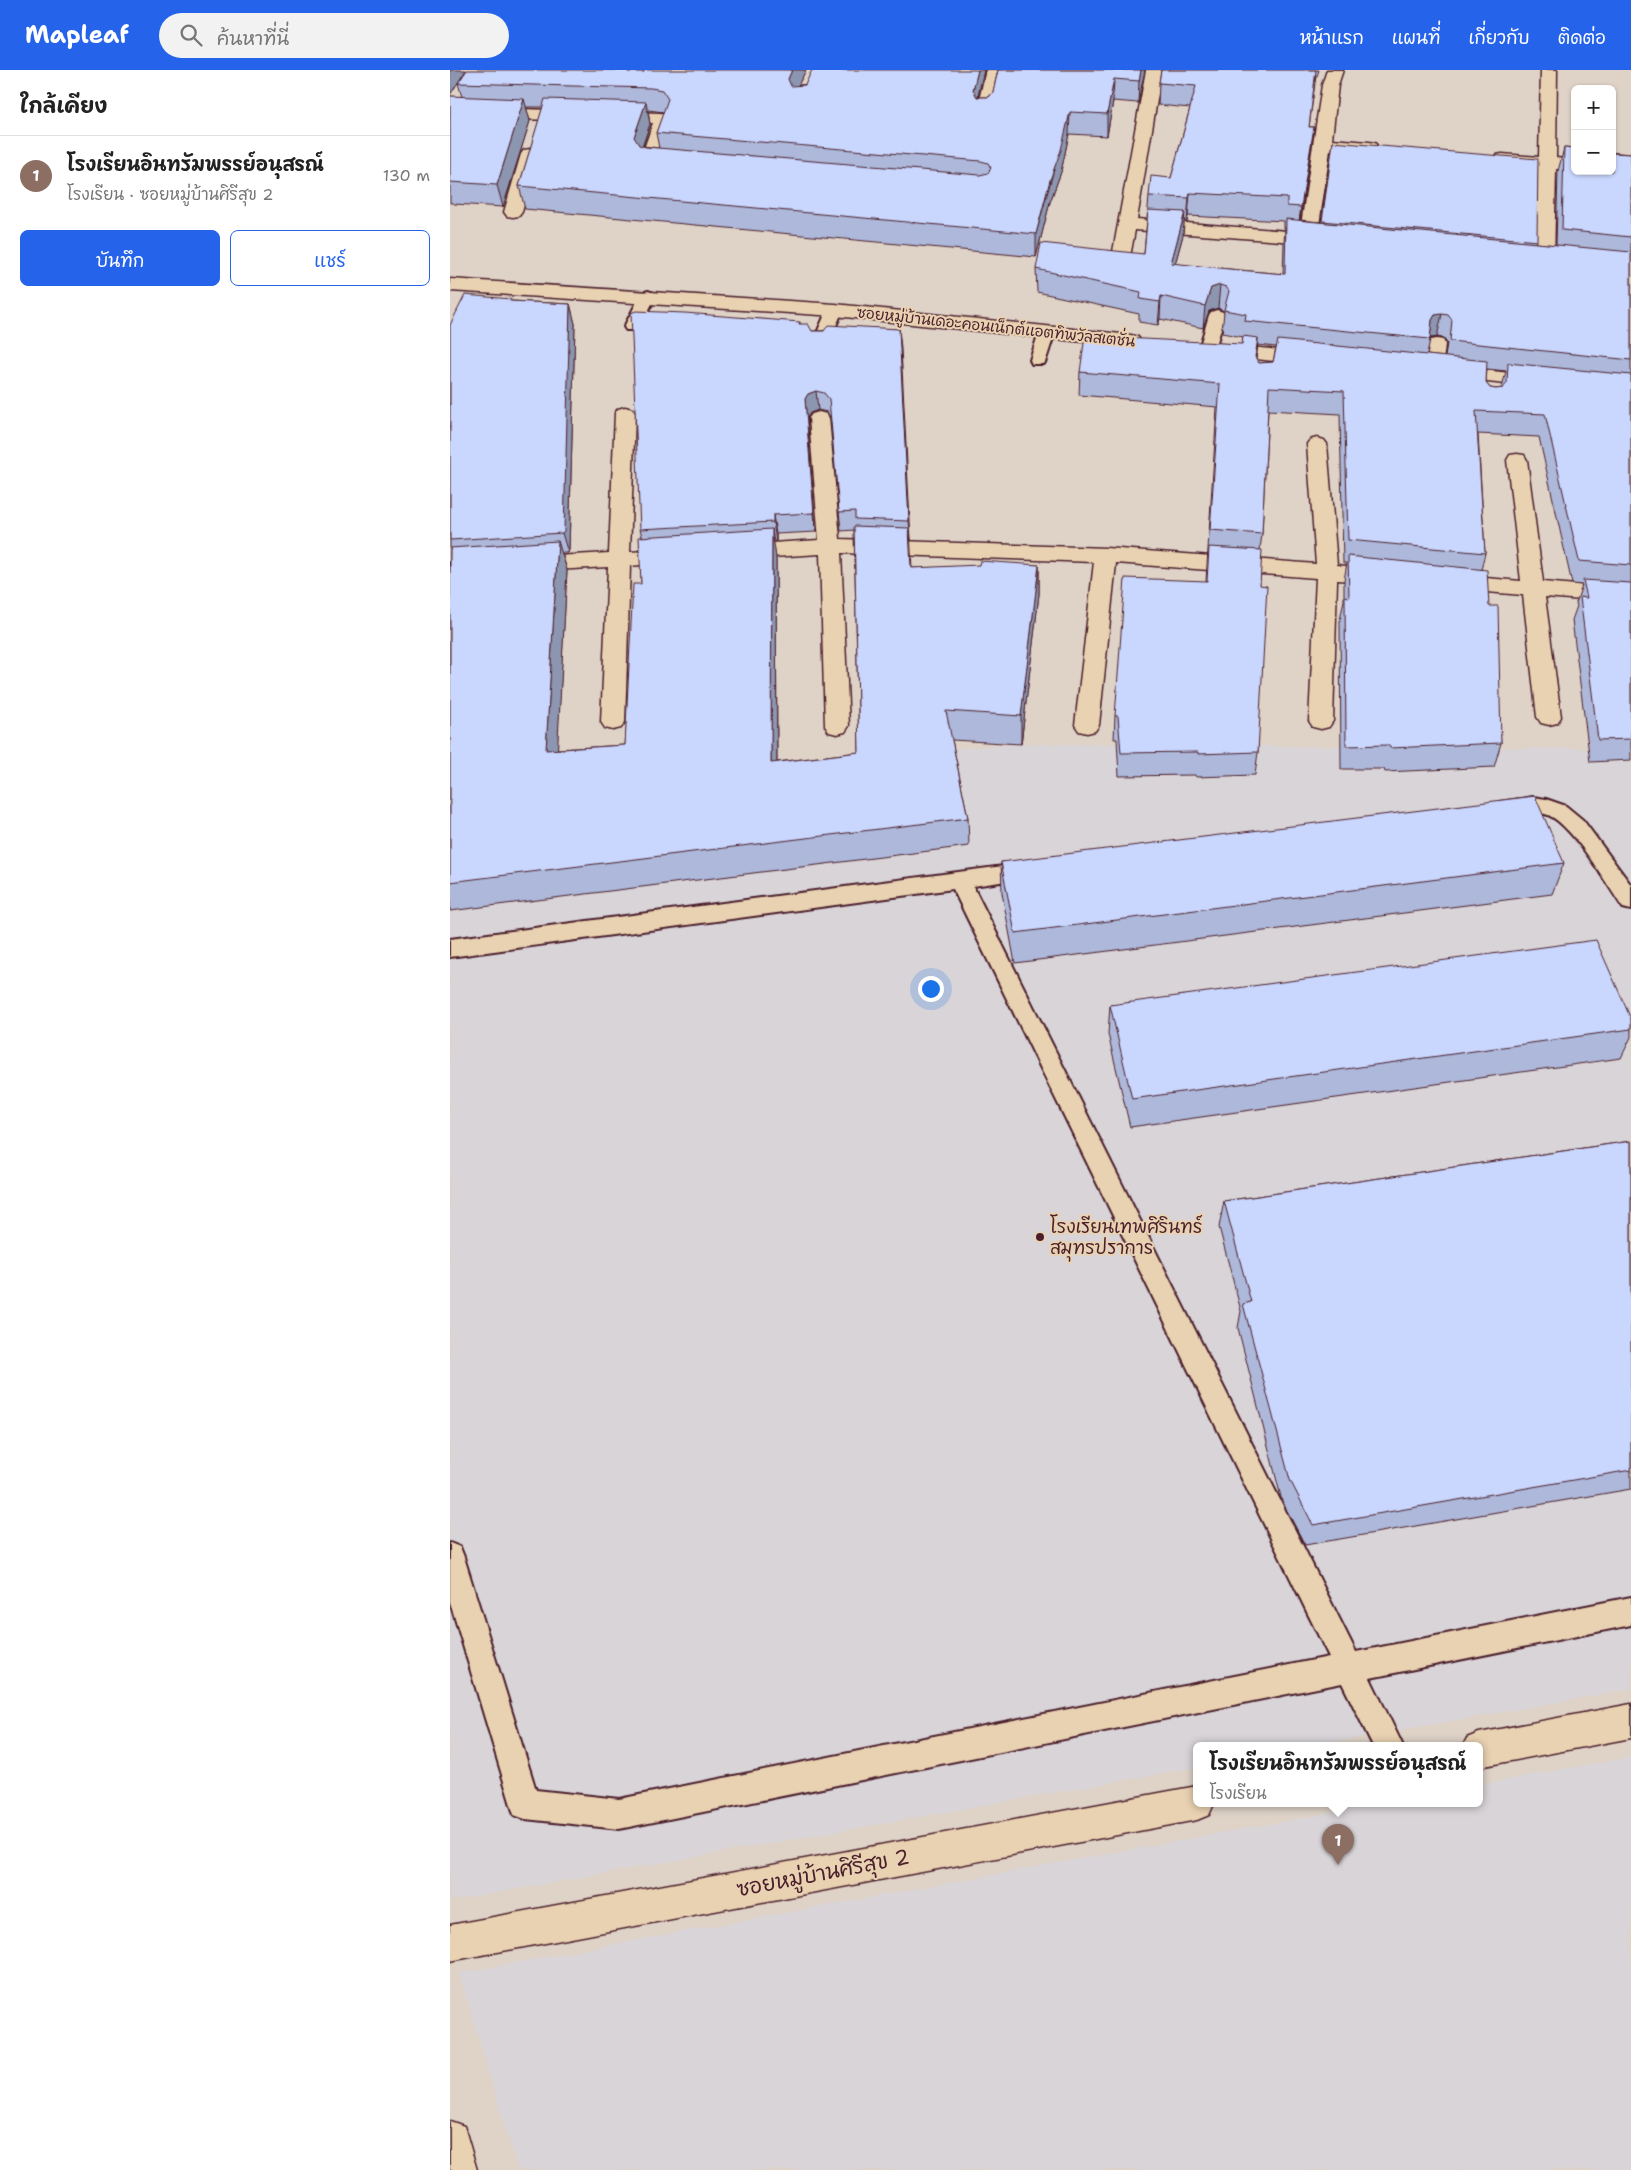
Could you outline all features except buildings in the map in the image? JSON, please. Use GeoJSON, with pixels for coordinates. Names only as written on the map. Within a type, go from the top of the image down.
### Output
{"type":"FeatureCollection","features":[{"type":"Feature","properties":{"kind":"street"},"geometry":{"type":"LineString","coordinates":[[984,113],[994,70]]}},
{"type":"Feature","properties":{"kind":"street"},"geometry":{"type":"LineString","coordinates":[[1121,257],[1154,70]]}},
{"type":"Feature","properties":{"kind":"street"},"geometry":{"type":"LineString","coordinates":[[1544,260],[1549,70]]}},
{"type":"Feature","properties":{"kind":"street"},"geometry":{"type":"LineString","coordinates":[[1313,237],[1309,234],[1331,87],[1327,79]]}},
{"type":"Feature","properties":{"kind":"street"},"geometry":{"type":"LineString","coordinates":[[460,95],[450,112],[660,118],[662,120],[649,160],[651,162],[690,165]]}},
{"type":"Feature","properties":{"kind":"street"},"geometry":{"type":"LineString","coordinates":[[513,212],[542,114]]}},
{"type":"Feature","properties":{"kind":"street"},"geometry":{"type":"LineString","coordinates":[[1322,144],[1384,148]]}},
{"type":"Feature","properties":{"kind":"street"},"geometry":{"type":"LineString","coordinates":[[1489,158],[1571,165]]}},
{"type":"Feature","properties":{"kind":"street"},"geometry":{"type":"LineString","coordinates":[[1127,224],[1313,237],[1338,241]]}},
{"type":"Feature","properties":{"kind":"street"},"geometry":{"type":"LineString","coordinates":[[1525,258],[1564,262]]}},
{"type":"Feature","properties":{"kind":"street","name":"ซอยหมู่บ้านเดอะคอนเน็กต์แอตทิพวัลสเตชั่น"},"geometry":{"type":"LineString","coordinates":[[450,284],[835,310],[1151,343]]}},
{"type":"Feature","properties":{"kind":"street"},"geometry":{"type":"LineString","coordinates":[[1198,348],[1265,363],[1326,360]]}},
{"type":"Feature","properties":{"kind":"street"},"geometry":{"type":"LineString","coordinates":[[1414,369],[1434,371],[1492,386],[1562,384]]}},
{"type":"Feature","properties":{"kind":"street"},"geometry":{"type":"LineString","coordinates":[[613,722],[625,413]]}},
{"type":"Feature","properties":{"kind":"street"},"geometry":{"type":"LineString","coordinates":[[819,418],[830,546],[837,726]]}},
{"type":"Feature","properties":{"kind":"street"},"geometry":{"type":"LineString","coordinates":[[1317,444],[1327,570],[1321,721]]}},
{"type":"Feature","properties":{"kind":"street"},"geometry":{"type":"LineString","coordinates":[[1517,460],[1550,717]]}},
{"type":"Feature","properties":{"kind":"street"},"geometry":{"type":"LineString","coordinates":[[722,553],[830,546],[1106,555],[1327,570],[1534,590],[1631,597]]}},
{"type":"Feature","properties":{"kind":"street"},"geometry":{"type":"LineString","coordinates":[[450,569],[692,555]]}},
{"type":"Feature","properties":{"kind":"street"},"geometry":{"type":"LineString","coordinates":[[1087,725],[1106,555]]}},
{"type":"Feature","properties":{"kind":"street"},"geometry":{"type":"LineString","coordinates":[[1483,1749],[1631,1721]]}},
{"type":"Feature","properties":{"kind":"street","name":"ซอยหมู่บ้านศิรีสุข 2"},"geometry":{"type":"LineString","coordinates":[[450,1943],[1193,1804]]}},
{"type":"Feature","properties":{"kind":"street"},"geometry":{"type":"LineString","coordinates":[[450,2140],[458,2170]]}},
{"type":"Feature","properties":{"kind":"lane"},"geometry":{"type":"LineString","coordinates":[[632,327],[648,296]]}},
{"type":"Feature","properties":{"kind":"lane"},"geometry":{"type":"LineString","coordinates":[[820,344],[835,310]]}},
{"type":"Feature","properties":{"kind":"lane"},"geometry":{"type":"LineString","coordinates":[[1198,348],[1217,315]]}},
{"type":"Feature","properties":{"kind":"lane"},"geometry":{"type":"LineString","coordinates":[[1038,360],[1047,332]]}},
{"type":"Feature","properties":{"kind":"lane"},"geometry":{"type":"LineString","coordinates":[[1434,371],[1437,344]]}},
{"type":"Feature","properties":{"kind":"lane"},"geometry":{"type":"LineString","coordinates":[[1489,809],[1538,804],[1560,811],[1574,822],[1631,902]]}},
{"type":"Feature","properties":{"kind":"lane"},"geometry":{"type":"LineString","coordinates":[[450,948],[1057,867]]}},
{"type":"Feature","properties":{"kind":"lane"},"geometry":{"type":"LineString","coordinates":[[959,880],[1386,1742]]}},
{"type":"Feature","properties":{"kind":"lane"},"geometry":{"type":"LineString","coordinates":[[450,1558],[506,1736],[524,1804],[620,1814],[1631,1611]]}},
{"type":"Feature","properties":{"kind":"shaded area","name":"โรงเรียนเทพศิรินทร์ สมุทรปราการ"},"geometry":{"type":"Polygon","coordinates":[[[1021,744],[1631,749],[1631,1689],[1334,1742],[1193,1742],[1193,1768],[450,1901],[450,785],[1021,744]]]}},
{"type":"Feature","properties":{"kind":"shaded area"},"geometry":{"type":"Polygon","coordinates":[[[1631,1757],[1631,2170],[518,2170],[459,1973],[1363,1807],[1483,1807],[1483,1784],[1631,1757]]]}},
{"type":"Feature","properties":{"kind":"place","name":"โรงเรียนเทพศิรินทร์ สมุทรปราการ"},"geometry":{"type":"Point","coordinates":[1040,1237]}},
{"type":"Feature","properties":{"kind":"place","name":"โรงเรียนอินทรัมพรรย์อนุสรณ์"},"geometry":{"type":"Point","coordinates":[1338,1865]}}]}
